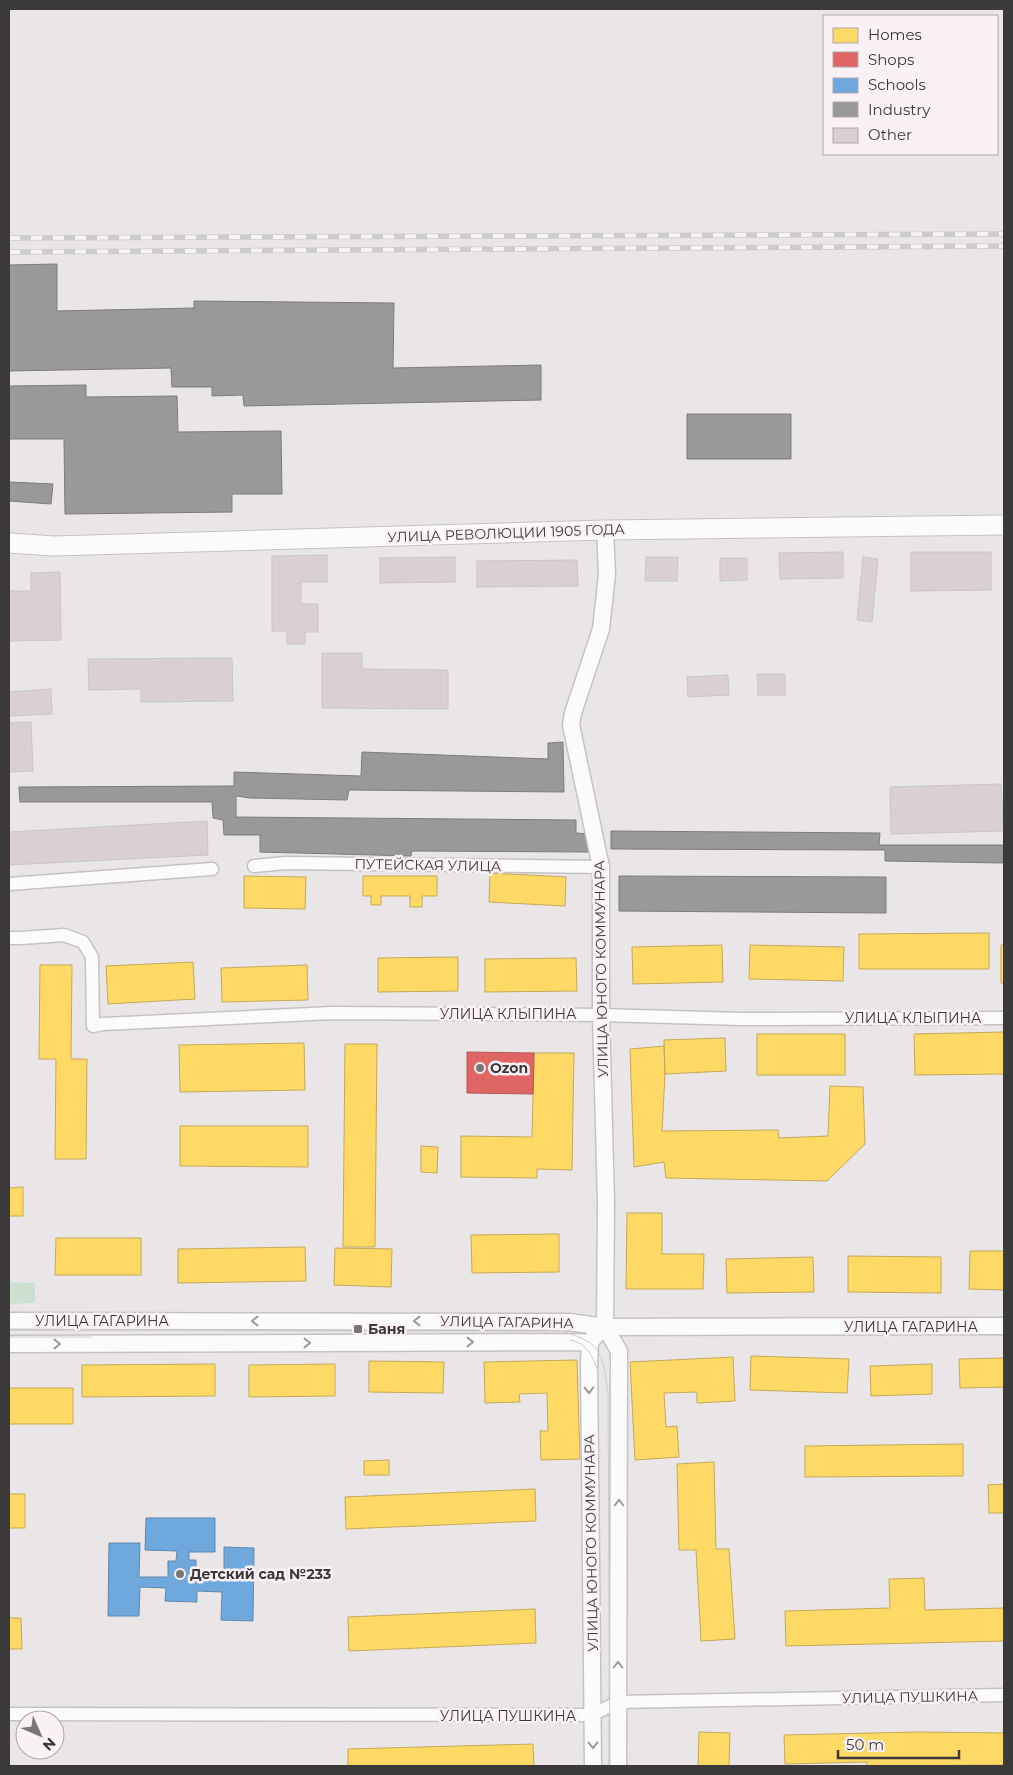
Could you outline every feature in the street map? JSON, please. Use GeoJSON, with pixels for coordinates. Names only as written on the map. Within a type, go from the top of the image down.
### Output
{"type":"FeatureCollection","features":[{"type":"Feature","properties":{"kind":"main road","name":"УЛИЦА РЕВОЛЮЦИИ 1905 ГОДА"},"geometry":{"type":"LineString","coordinates":[[9,543],[54,546],[605,530],[1004,525]]}},
{"type":"Feature","properties":{"kind":"street","name":"УЛИЦА ЮНОГО КОММУНАРА"},"geometry":{"type":"LineString","coordinates":[[605,530],[607,574],[601,630],[572,713],[571,725],[601,867],[601,1014],[606,1202],[606,1327],[619,1351],[618,1766]]}},
{"type":"Feature","properties":{"kind":"street","name":"ПУТЕЙСКАЯ УЛИЦА"},"geometry":{"type":"LineString","coordinates":[[254,866],[285,863],[601,867]]}},
{"type":"Feature","properties":{"kind":"street"},"geometry":{"type":"LineString","coordinates":[[9,884],[212,869]]}},
{"type":"Feature","properties":{"kind":"street","name":"УЛИЦА КЛЫПИНА"},"geometry":{"type":"LineString","coordinates":[[9,938],[64,935],[83,942],[92,956],[93,1026],[333,1013],[601,1014],[741,1018],[1004,1018]]}},
{"type":"Feature","properties":{"kind":"street","name":"УЛИЦА ГАГАРИНА"},"geometry":{"type":"LineString","coordinates":[[9,1321],[569,1322],[606,1327],[1004,1326]]}},
{"type":"Feature","properties":{"kind":"street"},"geometry":{"type":"LineString","coordinates":[[590,1342],[606,1327]]}},
{"type":"Feature","properties":{"kind":"street","name":"УЛИЦА ЮНОГО КОММУНАРА"},"geometry":{"type":"LineString","coordinates":[[590,1342],[593,1766]]}},
{"type":"Feature","properties":{"kind":"street","name":"УЛИЦА ГАГАРИНА"},"geometry":{"type":"LineString","coordinates":[[9,1344],[590,1342]]}},
{"type":"Feature","properties":{"kind":"street","name":"УЛИЦА ПУШКИНА"},"geometry":{"type":"LineString","coordinates":[[9,1714],[592,1715],[618,1702],[1004,1695]]}},
{"type":"Feature","properties":{"kind":"green space"},"geometry":{"type":"Polygon","coordinates":[[[9,1258],[10,1282],[35,1283],[35,1303],[9,1304],[9,1258]]]}},
{"type":"Feature","properties":{"kind":"building: Homes"},"geometry":{"type":"Polygon","coordinates":[[[490,873],[566,877],[565,906],[489,902],[490,873]]]}},
{"type":"Feature","properties":{"kind":"building: Homes"},"geometry":{"type":"Polygon","coordinates":[[[244,876],[306,877],[305,909],[244,908],[244,876]]]}},
{"type":"Feature","properties":{"kind":"building: Homes"},"geometry":{"type":"Polygon","coordinates":[[[363,876],[437,876],[437,896],[422,896],[422,907],[410,907],[410,896],[381,896],[381,905],[371,905],[371,896],[363,896],[363,876]]]}},
{"type":"Feature","properties":{"kind":"building: Homes"},"geometry":{"type":"Polygon","coordinates":[[[989,933],[989,969],[859,969],[859,934],[989,933]]]}},
{"type":"Feature","properties":{"kind":"building: Homes"},"geometry":{"type":"Polygon","coordinates":[[[722,945],[723,982],[633,984],[632,947],[722,945]]]}},
{"type":"Feature","properties":{"kind":"building: Homes"},"geometry":{"type":"Polygon","coordinates":[[[750,945],[844,947],[843,981],[749,979],[750,945]]]}},
{"type":"Feature","properties":{"kind":"building: Homes"},"geometry":{"type":"Polygon","coordinates":[[[1001,945],[1004,945],[1004,983],[1001,983],[1001,945]]]}},
{"type":"Feature","properties":{"kind":"building: Homes"},"geometry":{"type":"Polygon","coordinates":[[[458,957],[458,991],[378,992],[378,958],[458,957]]]}},
{"type":"Feature","properties":{"kind":"building: Homes"},"geometry":{"type":"Polygon","coordinates":[[[576,958],[577,991],[485,992],[485,959],[576,958]]]}},
{"type":"Feature","properties":{"kind":"building: Homes"},"geometry":{"type":"Polygon","coordinates":[[[193,962],[195,999],[108,1004],[106,966],[193,962]]]}},
{"type":"Feature","properties":{"kind":"building: Homes"},"geometry":{"type":"Polygon","coordinates":[[[40,965],[72,965],[71,1059],[87,1059],[86,1159],[55,1159],[56,1059],[39,1059],[40,965]]]}},
{"type":"Feature","properties":{"kind":"building: Homes"},"geometry":{"type":"Polygon","coordinates":[[[307,965],[308,1000],[222,1002],[221,968],[307,965]]]}},
{"type":"Feature","properties":{"kind":"building: Homes"},"geometry":{"type":"Polygon","coordinates":[[[1004,1032],[1004,1074],[915,1075],[914,1034],[1004,1032]]]}},
{"type":"Feature","properties":{"kind":"building: Homes"},"geometry":{"type":"Polygon","coordinates":[[[757,1034],[845,1034],[845,1075],[757,1075],[757,1034]]]}},
{"type":"Feature","properties":{"kind":"building: Homes"},"geometry":{"type":"Polygon","coordinates":[[[725,1038],[726,1071],[665,1074],[664,1040],[725,1038]]]}},
{"type":"Feature","properties":{"kind":"building: Homes"},"geometry":{"type":"Polygon","coordinates":[[[304,1043],[305,1090],[180,1092],[179,1045],[304,1043]]]}},
{"type":"Feature","properties":{"kind":"building: Homes"},"geometry":{"type":"Polygon","coordinates":[[[345,1044],[377,1044],[375,1247],[343,1247],[345,1044]]]}},
{"type":"Feature","properties":{"kind":"building: Homes"},"geometry":{"type":"Polygon","coordinates":[[[664,1046],[665,1074],[662,1131],[778,1130],[779,1138],[828,1136],[830,1086],[863,1087],[865,1144],[827,1181],[666,1178],[664,1162],[634,1167],[630,1049],[664,1046]]]}},
{"type":"Feature","properties":{"kind":"building: Homes"},"geometry":{"type":"Polygon","coordinates":[[[534,1053],[574,1053],[572,1170],[537,1169],[537,1178],[461,1177],[461,1136],[532,1137],[534,1053]]]}},
{"type":"Feature","properties":{"kind":"building: Homes"},"geometry":{"type":"Polygon","coordinates":[[[180,1126],[308,1126],[308,1167],[180,1166],[180,1126]]]}},
{"type":"Feature","properties":{"kind":"building: Homes"},"geometry":{"type":"Polygon","coordinates":[[[421,1146],[438,1147],[437,1173],[421,1172],[421,1146]]]}},
{"type":"Feature","properties":{"kind":"building: Homes"},"geometry":{"type":"Polygon","coordinates":[[[23,1187],[23,1216],[9,1216],[9,1188],[23,1187]]]}},
{"type":"Feature","properties":{"kind":"building: Homes"},"geometry":{"type":"Polygon","coordinates":[[[627,1213],[662,1213],[662,1254],[704,1254],[703,1289],[626,1289],[627,1213]]]}},
{"type":"Feature","properties":{"kind":"building: Homes"},"geometry":{"type":"Polygon","coordinates":[[[559,1234],[559,1272],[472,1273],[471,1235],[559,1234]]]}},
{"type":"Feature","properties":{"kind":"building: Homes"},"geometry":{"type":"Polygon","coordinates":[[[56,1238],[141,1238],[141,1275],[55,1275],[56,1238]]]}},
{"type":"Feature","properties":{"kind":"building: Homes"},"geometry":{"type":"Polygon","coordinates":[[[305,1247],[306,1281],[178,1283],[178,1249],[305,1247]]]}},
{"type":"Feature","properties":{"kind":"building: Homes"},"geometry":{"type":"Polygon","coordinates":[[[335,1248],[392,1249],[391,1287],[334,1285],[335,1248]]]}},
{"type":"Feature","properties":{"kind":"building: Homes"},"geometry":{"type":"Polygon","coordinates":[[[970,1251],[1004,1251],[1004,1290],[969,1289],[970,1251]]]}},
{"type":"Feature","properties":{"kind":"building: Homes"},"geometry":{"type":"Polygon","coordinates":[[[848,1256],[941,1257],[941,1293],[848,1292],[848,1256]]]}},
{"type":"Feature","properties":{"kind":"building: Homes"},"geometry":{"type":"Polygon","coordinates":[[[813,1257],[814,1292],[727,1293],[726,1259],[813,1257]]]}},
{"type":"Feature","properties":{"kind":"building: Homes"},"geometry":{"type":"Polygon","coordinates":[[[751,1356],[849,1359],[847,1393],[750,1390],[751,1356]]]}},
{"type":"Feature","properties":{"kind":"building: Homes"},"geometry":{"type":"Polygon","coordinates":[[[733,1357],[735,1401],[697,1403],[697,1392],[664,1393],[666,1427],[677,1426],[679,1457],[635,1460],[630,1362],[733,1357]]]}},
{"type":"Feature","properties":{"kind":"building: Homes"},"geometry":{"type":"Polygon","coordinates":[[[1004,1358],[1004,1387],[960,1388],[959,1359],[1004,1358]]]}},
{"type":"Feature","properties":{"kind":"building: Homes"},"geometry":{"type":"Polygon","coordinates":[[[577,1360],[580,1459],[541,1460],[540,1431],[548,1431],[547,1393],[519,1394],[520,1402],[485,1403],[484,1362],[577,1360]]]}},
{"type":"Feature","properties":{"kind":"building: Homes"},"geometry":{"type":"Polygon","coordinates":[[[369,1361],[444,1362],[443,1393],[369,1392],[369,1361]]]}},
{"type":"Feature","properties":{"kind":"building: Homes"},"geometry":{"type":"Polygon","coordinates":[[[215,1364],[215,1396],[82,1397],[82,1365],[215,1364]]]}},
{"type":"Feature","properties":{"kind":"building: Homes"},"geometry":{"type":"Polygon","coordinates":[[[335,1364],[335,1396],[249,1397],[249,1365],[335,1364]]]}},
{"type":"Feature","properties":{"kind":"building: Homes"},"geometry":{"type":"Polygon","coordinates":[[[932,1364],[932,1394],[871,1396],[870,1366],[932,1364]]]}},
{"type":"Feature","properties":{"kind":"building: Homes"},"geometry":{"type":"Polygon","coordinates":[[[9,1388],[73,1388],[73,1424],[9,1424],[9,1388]]]}},
{"type":"Feature","properties":{"kind":"building: Homes"},"geometry":{"type":"Polygon","coordinates":[[[963,1444],[963,1476],[805,1477],[805,1446],[963,1444]]]}},
{"type":"Feature","properties":{"kind":"building: Homes"},"geometry":{"type":"Polygon","coordinates":[[[389,1460],[389,1475],[364,1475],[364,1461],[389,1460]]]}},
{"type":"Feature","properties":{"kind":"building: Homes"},"geometry":{"type":"Polygon","coordinates":[[[714,1462],[716,1549],[729,1549],[735,1639],[701,1641],[696,1550],[679,1550],[677,1464],[714,1462]]]}},
{"type":"Feature","properties":{"kind":"building: Homes"},"geometry":{"type":"Polygon","coordinates":[[[1004,1484],[1004,1513],[989,1513],[988,1485],[1004,1484]]]}},
{"type":"Feature","properties":{"kind":"building: Homes"},"geometry":{"type":"Polygon","coordinates":[[[535,1489],[536,1521],[346,1529],[345,1497],[535,1489]]]}},
{"type":"Feature","properties":{"kind":"building: Homes"},"geometry":{"type":"Polygon","coordinates":[[[9,1494],[25,1494],[25,1528],[9,1528],[9,1494]]]}},
{"type":"Feature","properties":{"kind":"building: Homes"},"geometry":{"type":"Polygon","coordinates":[[[924,1578],[925,1610],[1004,1608],[1004,1641],[786,1646],[785,1611],[890,1608],[889,1579],[924,1578]]]}},
{"type":"Feature","properties":{"kind":"building: Homes"},"geometry":{"type":"Polygon","coordinates":[[[535,1609],[536,1643],[349,1651],[348,1617],[535,1609]]]}},
{"type":"Feature","properties":{"kind":"building: Homes"},"geometry":{"type":"Polygon","coordinates":[[[9,1618],[21,1618],[22,1649],[9,1649],[9,1618]]]}},
{"type":"Feature","properties":{"kind":"building: Homes"},"geometry":{"type":"Polygon","coordinates":[[[699,1732],[730,1733],[729,1766],[698,1766],[699,1732]]]}},
{"type":"Feature","properties":{"kind":"building: Homes"},"geometry":{"type":"Polygon","coordinates":[[[917,1732],[1004,1733],[1004,1765],[867,1766],[867,1762],[785,1764],[784,1735],[917,1732]]]}},
{"type":"Feature","properties":{"kind":"building: Homes"},"geometry":{"type":"Polygon","coordinates":[[[533,1744],[534,1766],[348,1766],[348,1749],[533,1744]]]}},
{"type":"Feature","properties":{"kind":"building: Shops"},"geometry":{"type":"Polygon","coordinates":[[[467,1052],[534,1053],[533,1094],[467,1093],[467,1052]]]}},
{"type":"Feature","properties":{"kind":"building: Schools"},"geometry":{"type":"Polygon","coordinates":[[[146,1518],[215,1518],[215,1552],[189,1552],[189,1560],[196,1560],[196,1574],[224,1574],[224,1547],[254,1548],[253,1621],[221,1620],[222,1592],[197,1591],[197,1602],[165,1601],[166,1588],[140,1587],[139,1616],[108,1616],[109,1543],[140,1543],[139,1577],[168,1577],[168,1561],[176,1561],[177,1551],[145,1550],[146,1518]]]}},
{"type":"Feature","properties":{"kind":"building: Industry"},"geometry":{"type":"Polygon","coordinates":[[[57,264],[57,311],[194,308],[194,301],[394,303],[393,368],[541,365],[541,400],[244,406],[243,395],[212,396],[212,387],[172,387],[171,368],[9,371],[9,265],[57,264]]]}},
{"type":"Feature","properties":{"kind":"building: Industry"},"geometry":{"type":"Polygon","coordinates":[[[86,385],[86,397],[177,396],[178,432],[281,431],[282,494],[232,494],[232,512],[65,514],[64,439],[9,439],[9,386],[86,385]]]}},
{"type":"Feature","properties":{"kind":"building: Industry"},"geometry":{"type":"Polygon","coordinates":[[[687,414],[791,414],[791,459],[687,459],[687,414]]]}},
{"type":"Feature","properties":{"kind":"building: Industry"},"geometry":{"type":"Polygon","coordinates":[[[9,482],[53,484],[51,504],[9,501],[9,482]]]}},
{"type":"Feature","properties":{"kind":"building: Industry"},"geometry":{"type":"Polygon","coordinates":[[[563,742],[564,792],[349,790],[347,800],[236,796],[236,817],[576,820],[576,833],[589,834],[588,852],[412,851],[411,856],[260,852],[260,835],[224,835],[223,820],[213,818],[212,802],[20,802],[19,787],[234,786],[234,772],[361,776],[362,752],[548,759],[548,743],[563,742]]]}},
{"type":"Feature","properties":{"kind":"building: Industry"},"geometry":{"type":"Polygon","coordinates":[[[611,831],[880,833],[879,845],[1004,845],[1004,863],[885,861],[885,850],[611,849],[611,831]]]}},
{"type":"Feature","properties":{"kind":"building: Industry"},"geometry":{"type":"Polygon","coordinates":[[[619,876],[886,877],[886,913],[619,911],[619,876]]]}},
{"type":"Feature","properties":{"kind":"building: Other"},"geometry":{"type":"Polygon","coordinates":[[[843,552],[843,578],[780,579],[779,553],[843,552]]]}},
{"type":"Feature","properties":{"kind":"building: Other"},"geometry":{"type":"Polygon","coordinates":[[[911,552],[991,552],[991,590],[911,591],[911,552]]]}},
{"type":"Feature","properties":{"kind":"building: Other"},"geometry":{"type":"Polygon","coordinates":[[[327,555],[327,582],[301,582],[301,604],[318,604],[318,632],[305,632],[305,644],[287,644],[287,631],[272,631],[272,556],[327,555]]]}},
{"type":"Feature","properties":{"kind":"building: Other"},"geometry":{"type":"Polygon","coordinates":[[[455,557],[455,582],[380,583],[380,558],[455,557]]]}},
{"type":"Feature","properties":{"kind":"building: Other"},"geometry":{"type":"Polygon","coordinates":[[[646,557],[678,557],[677,581],[645,581],[646,557]]]}},
{"type":"Feature","properties":{"kind":"building: Other"},"geometry":{"type":"Polygon","coordinates":[[[863,557],[878,559],[872,622],[857,620],[863,557]]]}},
{"type":"Feature","properties":{"kind":"building: Other"},"geometry":{"type":"Polygon","coordinates":[[[720,558],[747,558],[747,580],[720,581],[720,558]]]}},
{"type":"Feature","properties":{"kind":"building: Other"},"geometry":{"type":"Polygon","coordinates":[[[577,560],[578,586],[477,587],[477,561],[577,560]]]}},
{"type":"Feature","properties":{"kind":"building: Other"},"geometry":{"type":"Polygon","coordinates":[[[60,572],[61,640],[9,641],[9,591],[31,591],[31,573],[60,572]]]}},
{"type":"Feature","properties":{"kind":"building: Other"},"geometry":{"type":"Polygon","coordinates":[[[322,653],[362,653],[362,669],[448,670],[448,709],[322,708],[322,653]]]}},
{"type":"Feature","properties":{"kind":"building: Other"},"geometry":{"type":"Polygon","coordinates":[[[232,658],[233,701],[141,702],[141,689],[89,690],[88,659],[232,658]]]}},
{"type":"Feature","properties":{"kind":"building: Other"},"geometry":{"type":"Polygon","coordinates":[[[757,674],[785,674],[785,695],[758,695],[757,674]]]}},
{"type":"Feature","properties":{"kind":"building: Other"},"geometry":{"type":"Polygon","coordinates":[[[728,675],[729,695],[688,697],[687,677],[728,675]]]}},
{"type":"Feature","properties":{"kind":"building: Other"},"geometry":{"type":"Polygon","coordinates":[[[51,689],[52,714],[9,716],[9,692],[51,689]]]}},
{"type":"Feature","properties":{"kind":"building: Other"},"geometry":{"type":"Polygon","coordinates":[[[31,722],[33,771],[9,772],[9,723],[31,722]]]}},
{"type":"Feature","properties":{"kind":"building: Other"},"geometry":{"type":"Polygon","coordinates":[[[1001,784],[1004,831],[891,834],[890,787],[1001,784]]]}},
{"type":"Feature","properties":{"kind":"building: Other"},"geometry":{"type":"Polygon","coordinates":[[[207,821],[208,855],[9,865],[9,832],[207,821]]]}},
{"type":"Feature","properties":{"kind":"tram line"},"geometry":{"type":"LineString","coordinates":[[9,1329],[557,1330],[572,1334],[591,1344],[601,1357],[608,1393],[610,1766]]}},
{"type":"Feature","properties":{"kind":"tram line"},"geometry":{"type":"LineString","coordinates":[[9,1337],[91,1337]]}},
{"type":"Feature","properties":{"kind":"tram line"},"geometry":{"type":"LineString","coordinates":[[571,1340],[586,1348],[598,1372]]}},
{"type":"Feature","properties":{"kind":"railway"},"geometry":{"type":"LineString","coordinates":[[9,238],[1004,234]]}},
{"type":"Feature","properties":{"kind":"railway"},"geometry":{"type":"LineString","coordinates":[[9,252],[1004,246]]}},
{"type":"Feature","properties":{"kind":"place","name":"Ozon"},"geometry":{"type":"Point","coordinates":[480,1068]}},
{"type":"Feature","properties":{"kind":"place","name":"Баня"},"geometry":{"type":"Point","coordinates":[358,1329]}},
{"type":"Feature","properties":{"kind":"place","name":"Детский сад №233"},"geometry":{"type":"Point","coordinates":[180,1574]}}]}
